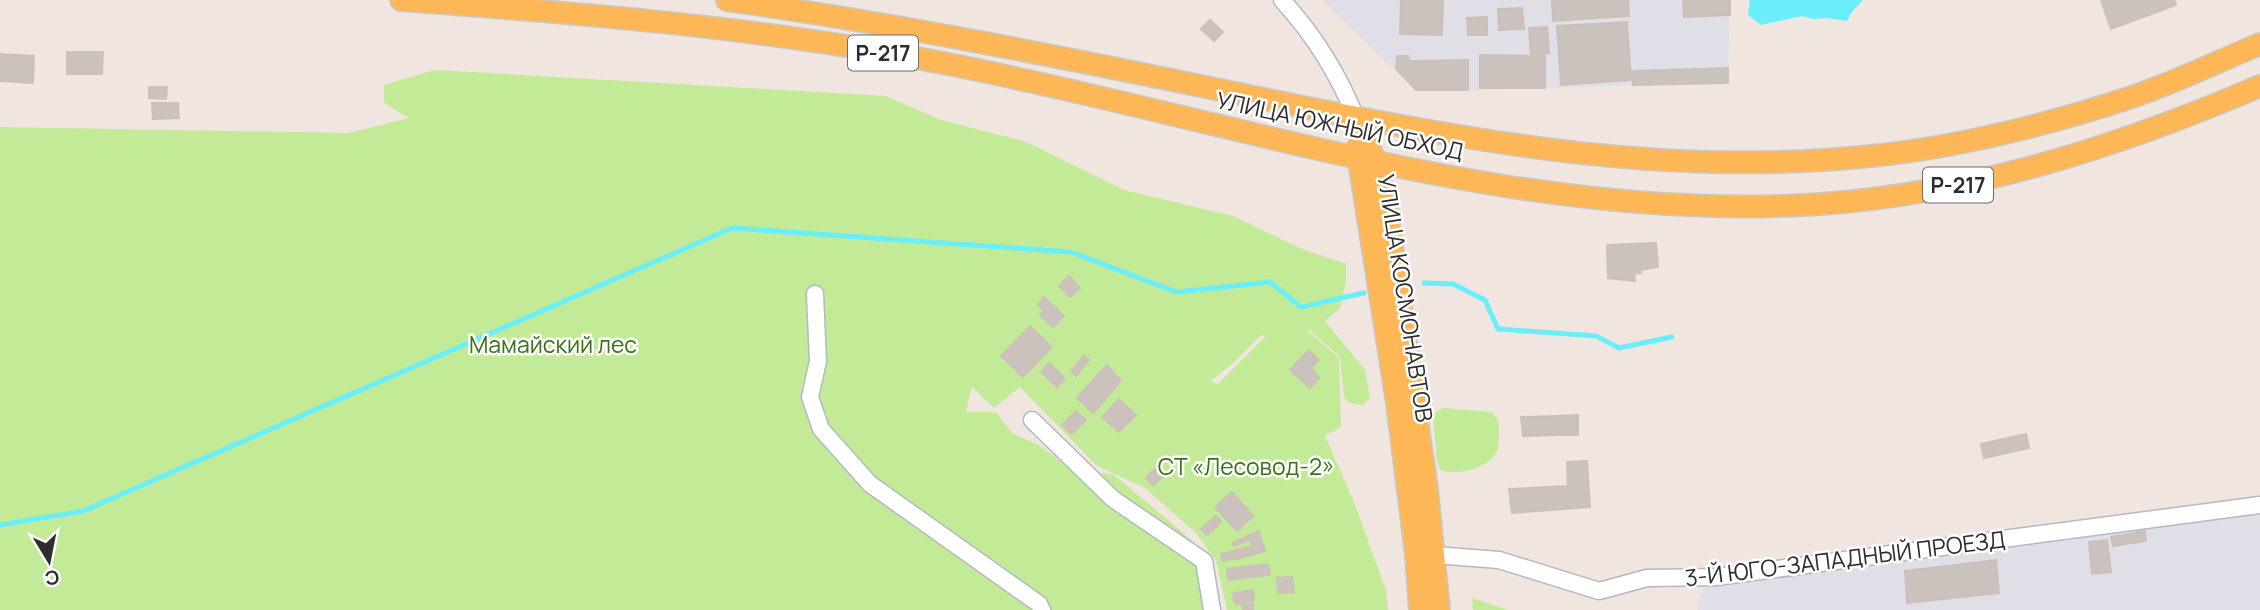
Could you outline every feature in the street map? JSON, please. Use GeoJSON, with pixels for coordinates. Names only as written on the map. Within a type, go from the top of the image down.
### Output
{"type":"FeatureCollection","features":[{"type":"Feature","properties":{"kind":"main road","name":"УЛИЦА ЮЖНЫЙ ОБХОД"},"geometry":{"type":"LineString","coordinates":[[401,0],[717,28],[837,45],[968,68],[1367,160],[1544,191],[1640,202],[1750,206],[1821,204],[1958,185],[2096,149],[2260,86]]}},
{"type":"Feature","properties":{"kind":"main road","name":"УЛИЦА ЮЖНЫЙ ОБХОД"},"geometry":{"type":"LineString","coordinates":[[727,0],[842,16],[973,39],[1356,118],[1514,146],[1651,161],[1796,162],[1925,149],[2064,118],[2130,98],[2260,44]]}},
{"type":"Feature","properties":{"kind":"main road","name":"УЛИЦА КОСМОНАВТОВ"},"geometry":{"type":"LineString","coordinates":[[1356,118],[1367,160],[1416,555],[1420,610]]}},
{"type":"Feature","properties":{"kind":"main road","name":"УЛИЦА КОСМОНАВТОВ"},"geometry":{"type":"LineString","coordinates":[[1367,160],[1386,204],[1435,555],[1439,610]]}},
{"type":"Feature","properties":{"kind":"street"},"geometry":{"type":"LineString","coordinates":[[1282,0],[1305,25],[1327,57],[1356,118]]}},
{"type":"Feature","properties":{"kind":"street"},"geometry":{"type":"LineString","coordinates":[[815,294],[818,361],[810,397],[821,429],[870,484],[1039,604],[1042,610]]}},
{"type":"Feature","properties":{"kind":"street"},"geometry":{"type":"LineString","coordinates":[[1032,420],[1113,499],[1204,561],[1212,610]]}},
{"type":"Feature","properties":{"kind":"street","name":"3-Й ЮГО-ЗАПАДНЫЙ ПРОЕЗД"},"geometry":{"type":"LineString","coordinates":[[1435,555],[1499,560],[1599,591],[1647,578],[1716,577],[2260,505]]}},
{"type":"Feature","properties":{"kind":"shaded area"},"geometry":{"type":"Polygon","coordinates":[[[1322,0],[1730,0],[1728,83],[1468,90],[1389,65],[1322,0]]]}},
{"type":"Feature","properties":{"kind":"shaded area"},"geometry":{"type":"Polygon","coordinates":[[[2260,511],[2260,610],[1698,610],[1697,601],[1704,588],[1727,581],[1899,561],[2260,511]]]}},
{"type":"Feature","properties":{"kind":"green space","name":"Мамайский лес"},"geometry":{"type":"Polygon","coordinates":[[[434,70],[886,96],[941,120],[1027,142],[1124,190],[1233,216],[1304,250],[1346,264],[1346,280],[1340,308],[1325,321],[1365,370],[1370,397],[1362,405],[1349,403],[1344,397],[1340,357],[1307,330],[1339,358],[1341,427],[1325,436],[1354,502],[1386,590],[1388,610],[1227,610],[1216,561],[1197,534],[1145,488],[1096,465],[1020,387],[994,408],[972,387],[966,412],[996,412],[1013,434],[1039,445],[1073,471],[1113,474],[1195,543],[1204,610],[0,610],[0,127],[349,133],[409,118],[384,103],[384,85],[434,70]],[[1261,335],[1211,381],[1217,385],[1266,336],[1261,335]]]}},
{"type":"Feature","properties":{"kind":"green space"},"geometry":{"type":"Polygon","coordinates":[[[1443,408],[1491,412],[1496,417],[1498,450],[1492,458],[1471,469],[1455,472],[1441,470],[1437,462],[1433,414],[1443,408]]]}},
{"type":"Feature","properties":{"kind":"green space"},"geometry":{"type":"Polygon","coordinates":[[[1472,598],[1508,610],[1473,610],[1472,598]]]}},
{"type":"Feature","properties":{"kind":"water"},"geometry":{"type":"Polygon","coordinates":[[[1750,0],[1863,0],[1847,21],[1802,16],[1761,25],[1748,15],[1750,0]]]}},
{"type":"Feature","properties":{"kind":"building"},"geometry":{"type":"Polygon","coordinates":[[[1401,0],[1443,0],[1442,35],[1400,34],[1401,0]]]}},
{"type":"Feature","properties":{"kind":"building"},"geometry":{"type":"Polygon","coordinates":[[[1552,0],[1628,0],[1629,16],[1553,21],[1552,0]]]}},
{"type":"Feature","properties":{"kind":"building"},"geometry":{"type":"Polygon","coordinates":[[[1683,0],[1730,0],[1730,15],[1684,17],[1683,0]]]}},
{"type":"Feature","properties":{"kind":"building"},"geometry":{"type":"Polygon","coordinates":[[[2101,0],[2174,0],[2176,5],[2111,29],[2101,0]]]}},
{"type":"Feature","properties":{"kind":"building"},"geometry":{"type":"Polygon","coordinates":[[[1522,8],[1524,29],[1499,30],[1498,9],[1522,8]]]}},
{"type":"Feature","properties":{"kind":"building"},"geometry":{"type":"Polygon","coordinates":[[[1487,17],[1487,35],[1468,35],[1467,18],[1487,17]]]}},
{"type":"Feature","properties":{"kind":"building"},"geometry":{"type":"Polygon","coordinates":[[[1210,20],[1223,32],[1214,41],[1201,29],[1210,20]]]}},
{"type":"Feature","properties":{"kind":"building"},"geometry":{"type":"Polygon","coordinates":[[[1627,22],[1631,80],[1561,85],[1557,26],[1627,22]]]}},
{"type":"Feature","properties":{"kind":"building"},"geometry":{"type":"Polygon","coordinates":[[[1547,27],[1549,53],[1531,55],[1529,28],[1547,27]]]}},
{"type":"Feature","properties":{"kind":"building"},"geometry":{"type":"Polygon","coordinates":[[[67,52],[103,52],[102,74],[67,74],[67,52]]]}},
{"type":"Feature","properties":{"kind":"building"},"geometry":{"type":"Polygon","coordinates":[[[0,54],[34,56],[33,83],[0,81],[0,54]]]}},
{"type":"Feature","properties":{"kind":"building"},"geometry":{"type":"Polygon","coordinates":[[[1480,55],[1545,56],[1545,88],[1480,88],[1480,55]]]}},
{"type":"Feature","properties":{"kind":"building"},"geometry":{"type":"Polygon","coordinates":[[[1397,56],[1408,56],[1410,61],[1468,60],[1468,90],[1416,90],[1396,69],[1397,56]]]}},
{"type":"Feature","properties":{"kind":"building"},"geometry":{"type":"Polygon","coordinates":[[[1728,68],[1728,83],[1633,85],[1632,71],[1728,68]]]}},
{"type":"Feature","properties":{"kind":"building"},"geometry":{"type":"Polygon","coordinates":[[[149,87],[167,87],[166,99],[149,98],[149,87]]]}},
{"type":"Feature","properties":{"kind":"building"},"geometry":{"type":"Polygon","coordinates":[[[152,103],[178,103],[179,118],[153,119],[152,103]]]}},
{"type":"Feature","properties":{"kind":"building"},"geometry":{"type":"Polygon","coordinates":[[[1656,243],[1658,267],[1640,270],[1641,273],[1634,274],[1635,281],[1608,278],[1607,245],[1656,243]]]}},
{"type":"Feature","properties":{"kind":"building"},"geometry":{"type":"Polygon","coordinates":[[[1069,276],[1080,288],[1070,297],[1059,286],[1069,276]]]}},
{"type":"Feature","properties":{"kind":"building"},"geometry":{"type":"Polygon","coordinates":[[[1044,297],[1064,316],[1053,327],[1040,315],[1044,311],[1038,305],[1044,297]]]}},
{"type":"Feature","properties":{"kind":"building"},"geometry":{"type":"Polygon","coordinates":[[[1030,326],[1052,347],[1023,377],[1001,356],[1030,326]]]}},
{"type":"Feature","properties":{"kind":"building"},"geometry":{"type":"Polygon","coordinates":[[[1309,350],[1319,360],[1311,368],[1319,378],[1310,388],[1290,370],[1309,350]]]}},
{"type":"Feature","properties":{"kind":"building"},"geometry":{"type":"Polygon","coordinates":[[[1084,356],[1089,360],[1076,376],[1071,371],[1084,356]]]}},
{"type":"Feature","properties":{"kind":"building"},"geometry":{"type":"Polygon","coordinates":[[[1049,363],[1065,379],[1057,387],[1041,372],[1049,363]]]}},
{"type":"Feature","properties":{"kind":"building"},"geometry":{"type":"Polygon","coordinates":[[[1107,365],[1121,381],[1093,413],[1077,398],[1107,365]]]}},
{"type":"Feature","properties":{"kind":"building"},"geometry":{"type":"Polygon","coordinates":[[[1119,399],[1136,415],[1119,432],[1102,417],[1119,399]]]}},
{"type":"Feature","properties":{"kind":"building"},"geometry":{"type":"Polygon","coordinates":[[[1076,411],[1086,420],[1072,434],[1062,425],[1076,411]]]}},
{"type":"Feature","properties":{"kind":"building"},"geometry":{"type":"Polygon","coordinates":[[[1578,415],[1578,435],[1557,435],[1557,416],[1578,415]]]}},
{"type":"Feature","properties":{"kind":"building"},"geometry":{"type":"Polygon","coordinates":[[[1557,416],[1557,435],[1523,436],[1521,417],[1557,416]]]}},
{"type":"Feature","properties":{"kind":"building"},"geometry":{"type":"Polygon","coordinates":[[[2026,434],[2029,448],[1984,458],[1981,444],[2026,434]]]}},
{"type":"Feature","properties":{"kind":"building"},"geometry":{"type":"Polygon","coordinates":[[[1587,461],[1590,507],[1512,513],[1509,489],[1568,486],[1567,462],[1587,461]]]}},
{"type":"Feature","properties":{"kind":"building"},"geometry":{"type":"Polygon","coordinates":[[[1156,468],[1164,475],[1153,485],[1146,478],[1156,468]]]}},
{"type":"Feature","properties":{"kind":"building"},"geometry":{"type":"Polygon","coordinates":[[[1232,492],[1253,516],[1237,531],[1215,507],[1232,492]]]}},
{"type":"Feature","properties":{"kind":"building"},"geometry":{"type":"Polygon","coordinates":[[[1216,516],[1221,522],[1207,535],[1201,529],[1216,516]]]}},
{"type":"Feature","properties":{"kind":"building"},"geometry":{"type":"Polygon","coordinates":[[[1259,531],[1265,551],[1237,559],[1236,550],[1252,546],[1250,539],[1234,546],[1233,543],[1259,531]]]}},
{"type":"Feature","properties":{"kind":"building"},"geometry":{"type":"Polygon","coordinates":[[[2145,531],[2146,541],[2113,546],[2111,537],[2145,531]]]}},
{"type":"Feature","properties":{"kind":"building"},"geometry":{"type":"Polygon","coordinates":[[[2107,540],[2111,572],[2092,574],[2089,542],[2107,540]]]}},
{"type":"Feature","properties":{"kind":"building"},"geometry":{"type":"Polygon","coordinates":[[[1234,551],[1236,558],[1222,561],[1221,554],[1234,551]]]}},
{"type":"Feature","properties":{"kind":"building"},"geometry":{"type":"Polygon","coordinates":[[[1996,560],[1999,593],[1907,603],[1905,571],[1996,560]]]}},
{"type":"Feature","properties":{"kind":"building"},"geometry":{"type":"Polygon","coordinates":[[[1268,564],[1270,575],[1228,580],[1227,569],[1268,564]]]}},
{"type":"Feature","properties":{"kind":"building"},"geometry":{"type":"Polygon","coordinates":[[[1292,577],[1294,592],[1278,593],[1277,578],[1292,577]]]}},
{"type":"Feature","properties":{"kind":"building"},"geometry":{"type":"Polygon","coordinates":[[[1253,590],[1254,601],[1235,604],[1233,593],[1253,590]]]}},
{"type":"Feature","properties":{"kind":"building"},"geometry":{"type":"Polygon","coordinates":[[[1253,604],[1253,610],[1243,610],[1242,605],[1253,604]]]}},
{"type":"Feature","properties":{"kind":"waterway"},"geometry":{"type":"LineString","coordinates":[[0,525],[83,511],[732,228],[1071,252],[1176,292],[1270,282],[1301,307],[1364,293]]}},
{"type":"Feature","properties":{"kind":"waterway"},"geometry":{"type":"LineString","coordinates":[[1424,283],[1453,284],[1485,300],[1498,329],[1596,336],[1619,348],[1672,337]]}},
{"type":"Feature","properties":{"kind":"park label","name":"СТ «Лесовод-2»"},"geometry":{"type":"Point","coordinates":[1246,466]}}]}
